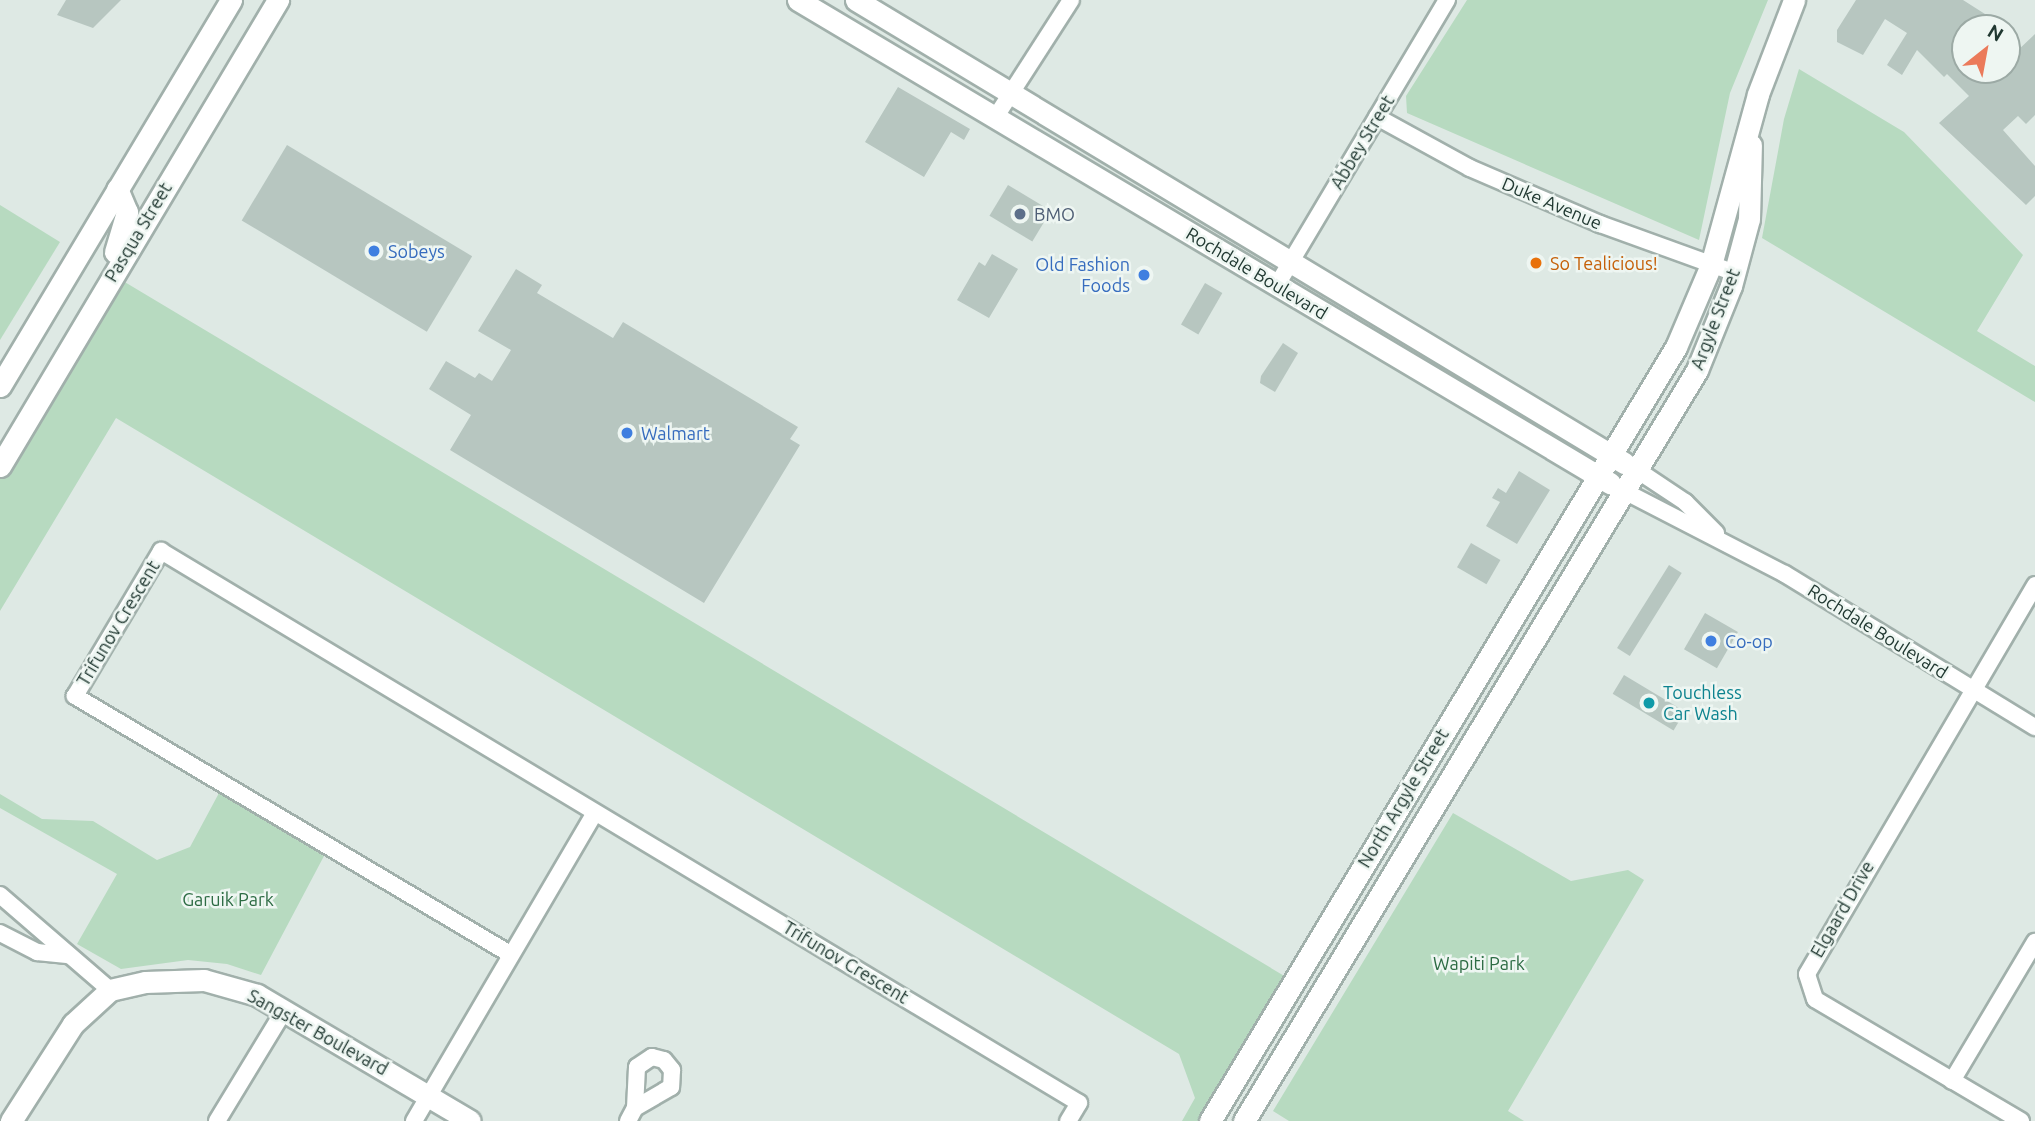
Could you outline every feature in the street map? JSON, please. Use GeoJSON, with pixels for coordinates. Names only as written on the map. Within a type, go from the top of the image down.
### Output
{"type":"FeatureCollection","features":[{"type":"Feature","properties":{"kind":"street"},"geometry":{"type":"LineString","coordinates":[[0,386],[231,0]]}},
{"type":"Feature","properties":{"kind":"street","name":"Pasqua Street"},"geometry":{"type":"LineString","coordinates":[[0,466],[278,0]]}},
{"type":"Feature","properties":{"kind":"street","name":"Rochdale Boulevard"},"geometry":{"type":"LineString","coordinates":[[798,0],[1623,491],[1676,522],[1720,538],[2035,727]]}},
{"type":"Feature","properties":{"kind":"street","name":"Rochdale Boulevard"},"geometry":{"type":"LineString","coordinates":[[856,0],[1637,470],[1685,502],[1720,538]]}},
{"type":"Feature","properties":{"kind":"street"},"geometry":{"type":"LineString","coordinates":[[995,118],[1071,0]]}},
{"type":"Feature","properties":{"kind":"street","name":"Abbey Street"},"geometry":{"type":"LineString","coordinates":[[1278,285],[1447,0]]}},
{"type":"Feature","properties":{"kind":"street","name":"Argyle Street"},"geometry":{"type":"LineString","coordinates":[[1600,477],[1676,347],[1712,265],[1751,129],[1758,94],[1794,0]]}},
{"type":"Feature","properties":{"kind":"street","name":"Argyle Street"},"geometry":{"type":"LineString","coordinates":[[1786,26],[1808,0]]}},
{"type":"Feature","properties":{"kind":"street","name":"Duke Avenue"},"geometry":{"type":"LineString","coordinates":[[1377,117],[1470,168],[1735,273]]}},
{"type":"Feature","properties":{"kind":"street","name":"Argyle Street"},"geometry":{"type":"LineString","coordinates":[[1623,491],[1697,370],[1735,273],[1748,219],[1751,129]]}},
{"type":"Feature","properties":{"kind":"street"},"geometry":{"type":"LineString","coordinates":[[89,316],[125,230],[127,212],[117,189]]}},
{"type":"Feature","properties":{"kind":"street","name":"North Argyle Street"},"geometry":{"type":"LineString","coordinates":[[1210,1121],[1600,477]]}},
{"type":"Feature","properties":{"kind":"street","name":"North Argyle Street"},"geometry":{"type":"LineString","coordinates":[[1244,1121],[1623,491]]}},
{"type":"Feature","properties":{"kind":"street","name":"Trifunov Crescent"},"geometry":{"type":"LineString","coordinates":[[510,954],[75,696],[161,551],[594,814],[1079,1103],[1068,1121]]}},
{"type":"Feature","properties":{"kind":"street","name":"Elgaard Drive"},"geometry":{"type":"LineString","coordinates":[[2021,1121],[1815,999],[1807,975],[2035,585]]}},
{"type":"Feature","properties":{"kind":"street"},"geometry":{"type":"LineString","coordinates":[[414,1121],[426,1094],[594,814]]}},
{"type":"Feature","properties":{"kind":"street"},"geometry":{"type":"LineString","coordinates":[[0,895],[44,928],[67,955],[110,990],[74,1024],[11,1121]]}},
{"type":"Feature","properties":{"kind":"street"},"geometry":{"type":"LineString","coordinates":[[0,933],[37,952],[67,955]]}},
{"type":"Feature","properties":{"kind":"street"},"geometry":{"type":"LineString","coordinates":[[1952,1081],[2035,942]]}},
{"type":"Feature","properties":{"kind":"street","name":"Sangster Boulevard"},"geometry":{"type":"LineString","coordinates":[[110,990],[145,982],[204,980],[233,985],[284,1011],[426,1094],[445,1115],[470,1121]]}},
{"type":"Feature","properties":{"kind":"street"},"geometry":{"type":"LineString","coordinates":[[217,1121],[284,1011]]}},
{"type":"Feature","properties":{"kind":"green space"},"geometry":{"type":"Polygon","coordinates":[[[1467,0],[1768,0],[1730,93],[1699,240],[1407,113],[1406,96],[1467,0]]]}},
{"type":"Feature","properties":{"kind":"green space"},"geometry":{"type":"Polygon","coordinates":[[[1799,69],[1904,132],[2023,255],[1977,331],[2035,366],[2035,402],[1762,238],[1784,119],[1799,69]]]}},
{"type":"Feature","properties":{"kind":"green space"},"geometry":{"type":"Polygon","coordinates":[[[0,205],[60,242],[0,340],[0,205]]]}},
{"type":"Feature","properties":{"kind":"green space"},"geometry":{"type":"Polygon","coordinates":[[[118,278],[1286,977],[1200,1121],[1182,1121],[1195,1098],[1179,1054],[116,418],[0,611],[0,478],[118,278]]]}},
{"type":"Feature","properties":{"kind":"green space","name":"Garuik Park"},"geometry":{"type":"Polygon","coordinates":[[[219,793],[324,856],[261,975],[227,964],[188,960],[121,969],[77,944],[117,874],[0,808],[0,794],[42,819],[93,821],[157,860],[190,847],[219,793]]]}},
{"type":"Feature","properties":{"kind":"green space","name":"Wapiti Park"},"geometry":{"type":"Polygon","coordinates":[[[1453,813],[1571,881],[1628,870],[1644,880],[1508,1111],[1524,1121],[1289,1121],[1273,1111],[1453,813]]]}},
{"type":"Feature","properties":{"kind":"building"},"geometry":{"type":"Polygon","coordinates":[[[66,0],[121,0],[93,28],[57,15],[66,0]]]}},
{"type":"Feature","properties":{"kind":"building"},"geometry":{"type":"Polygon","coordinates":[[[1856,0],[1963,0],[1985,14],[1951,14],[1951,78],[1947,74],[1944,77],[1917,50],[1902,75],[1887,65],[1907,33],[1885,19],[1863,55],[1837,42],[1837,30],[1856,0]]]}},
{"type":"Feature","properties":{"kind":"building"},"geometry":{"type":"Polygon","coordinates":[[[2035,34],[2035,115],[2026,124],[2018,116],[2003,130],[2035,166],[2035,196],[2026,205],[1939,123],[1969,96],[1957,84],[2021,84],[2021,47],[2035,34]]]}},
{"type":"Feature","properties":{"kind":"building"},"geometry":{"type":"Polygon","coordinates":[[[898,87],[970,129],[964,140],[951,132],[924,177],[865,142],[898,87]]]}},
{"type":"Feature","properties":{"kind":"building","name":"Sobeys"},"geometry":{"type":"Polygon","coordinates":[[[287,145],[472,256],[427,332],[242,220],[287,145]]]}},
{"type":"Feature","properties":{"kind":"building","name":"BMO"},"geometry":{"type":"Polygon","coordinates":[[[1008,185],[1051,211],[1032,242],[989,216],[1008,185]]]}},
{"type":"Feature","properties":{"kind":"building"},"geometry":{"type":"Polygon","coordinates":[[[992,254],[1018,269],[989,318],[957,300],[979,262],[985,266],[992,254]]]}},
{"type":"Feature","properties":{"kind":"building","name":"Walmart"},"geometry":{"type":"Polygon","coordinates":[[[516,269],[542,285],[537,293],[613,338],[623,322],[798,427],[790,439],[800,445],[704,603],[450,450],[471,415],[429,389],[446,361],[475,378],[479,373],[492,381],[511,350],[478,331],[516,269]]]}},
{"type":"Feature","properties":{"kind":"building"},"geometry":{"type":"Polygon","coordinates":[[[1205,283],[1222,293],[1198,335],[1181,325],[1205,283]]]}},
{"type":"Feature","properties":{"kind":"building"},"geometry":{"type":"Polygon","coordinates":[[[1283,343],[1298,353],[1275,392],[1260,383],[1261,376],[1283,343]]]}},
{"type":"Feature","properties":{"kind":"building"},"geometry":{"type":"Polygon","coordinates":[[[1519,471],[1550,490],[1517,544],[1486,526],[1500,502],[1492,498],[1498,488],[1506,493],[1519,471]]]}},
{"type":"Feature","properties":{"kind":"building"},"geometry":{"type":"Polygon","coordinates":[[[1471,543],[1500,560],[1486,584],[1457,567],[1471,543]]]}},
{"type":"Feature","properties":{"kind":"building"},"geometry":{"type":"Polygon","coordinates":[[[1669,565],[1682,573],[1630,656],[1617,648],[1669,565]]]}},
{"type":"Feature","properties":{"kind":"building","name":"Co-op"},"geometry":{"type":"Polygon","coordinates":[[[1705,613],[1738,632],[1717,668],[1684,649],[1705,613]]]}},
{"type":"Feature","properties":{"kind":"building","name":"Touchless Car Wash"},"geometry":{"type":"Polygon","coordinates":[[[1624,675],[1685,712],[1674,730],[1613,694],[1624,675]]]}},
{"type":"Feature","properties":{"kind":"place","name":"BMO"},"geometry":{"type":"Point","coordinates":[1020,214]}},
{"type":"Feature","properties":{"kind":"place","name":"Sobeys"},"geometry":{"type":"Point","coordinates":[374,251]}},
{"type":"Feature","properties":{"kind":"place","name":"So Tealicious!"},"geometry":{"type":"Point","coordinates":[1536,263]}},
{"type":"Feature","properties":{"kind":"place","name":"Old Fashion Foods"},"geometry":{"type":"Point","coordinates":[1144,275]}},
{"type":"Feature","properties":{"kind":"place","name":"Walmart"},"geometry":{"type":"Point","coordinates":[627,433]}},
{"type":"Feature","properties":{"kind":"place","name":"Co-op"},"geometry":{"type":"Point","coordinates":[1711,641]}},
{"type":"Feature","properties":{"kind":"place","name":"Touchless Car Wash"},"geometry":{"type":"Point","coordinates":[1649,703]}}]}
